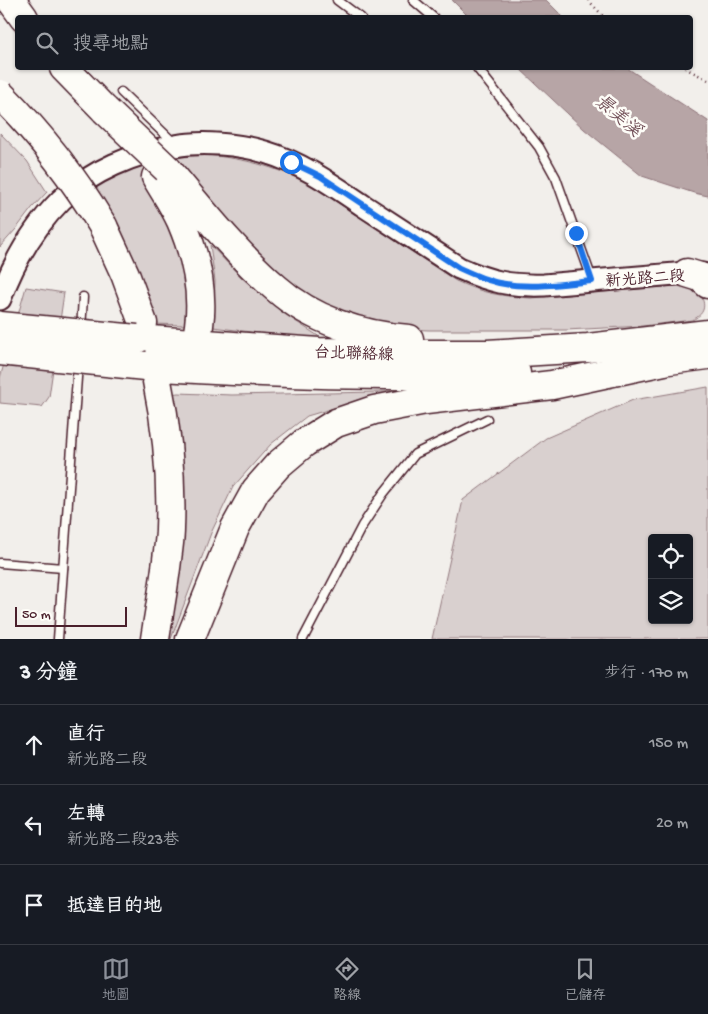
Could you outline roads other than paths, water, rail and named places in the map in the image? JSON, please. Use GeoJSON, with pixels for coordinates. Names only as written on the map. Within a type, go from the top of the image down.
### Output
{"type":"FeatureCollection","features":[{"type":"Feature","properties":{"kind":"highway"},"geometry":{"type":"LineString","coordinates":[[11,0],[22,15]]}},
{"type":"Feature","properties":{"kind":"highway"},"geometry":{"type":"LineString","coordinates":[[67,70],[113,101],[245,259],[276,289],[318,316],[347,328],[406,339],[588,348]]}},
{"type":"Feature","properties":{"kind":"highway"},"geometry":{"type":"LineString","coordinates":[[0,94],[36,131],[89,202],[103,226],[125,274],[140,331]]}},
{"type":"Feature","properties":{"kind":"highway"},"geometry":{"type":"LineString","coordinates":[[166,164],[180,220],[193,253],[200,289],[200,314],[190,369]]}},
{"type":"Feature","properties":{"kind":"highway","name":"台北聯絡線"},"geometry":{"type":"LineString","coordinates":[[0,326],[140,331],[196,343],[319,352],[406,354],[486,354],[705,338]]}},
{"type":"Feature","properties":{"kind":"highway","name":"台北聯絡線"},"geometry":{"type":"LineString","coordinates":[[0,351],[151,374],[190,369],[309,374],[488,374],[592,369],[664,360],[705,338]]}},
{"type":"Feature","properties":{"kind":"highway"},"geometry":{"type":"LineString","coordinates":[[190,639],[235,528],[256,490],[278,466],[304,443],[336,423],[374,410],[426,400],[552,385],[664,360]]}},
{"type":"Feature","properties":{"kind":"highway"},"geometry":{"type":"LineString","coordinates":[[151,374],[163,413],[170,491],[170,530],[155,639]]}},
{"type":"Feature","properties":{"kind":"street","name":"新光路二段"},"geometry":{"type":"LineString","coordinates":[[0,299],[20,252],[40,222],[62,199],[86,180],[142,153],[166,164],[209,144],[240,146],[265,152],[291,162],[320,176],[459,268],[478,277],[498,283],[544,286],[592,281],[701,277]]}},
{"type":"Feature","properties":{"kind":"lane"},"geometry":{"type":"LineString","coordinates":[[337,0],[357,15]]}},
{"type":"Feature","properties":{"kind":"lane"},"geometry":{"type":"LineString","coordinates":[[413,0],[430,15]]}},
{"type":"Feature","properties":{"kind":"lane"},"geometry":{"type":"LineString","coordinates":[[479,70],[539,147],[556,178],[592,281]]}},
{"type":"Feature","properties":{"kind":"lane"},"geometry":{"type":"LineString","coordinates":[[113,101],[166,164]]}},
{"type":"Feature","properties":{"kind":"lane"},"geometry":{"type":"LineString","coordinates":[[80,345],[83,297]]}},
{"type":"Feature","properties":{"kind":"lane"},"geometry":{"type":"LineString","coordinates":[[58,639],[79,355]]}},
{"type":"Feature","properties":{"kind":"lane"},"geometry":{"type":"LineString","coordinates":[[302,639],[362,526],[383,494],[415,454],[487,419]]}},
{"type":"Feature","properties":{"kind":"lane"},"geometry":{"type":"LineString","coordinates":[[0,563],[64,568]]}},
{"type":"Feature","properties":{"kind":"water"},"geometry":{"type":"Polygon","coordinates":[[[452,0],[546,0],[561,15],[467,15],[452,0]]]}},
{"type":"Feature","properties":{"kind":"water","name":"景美溪"},"geometry":{"type":"Polygon","coordinates":[[[521,70],[630,70],[708,121],[708,196],[642,176],[584,129],[521,70]]]}}]}
